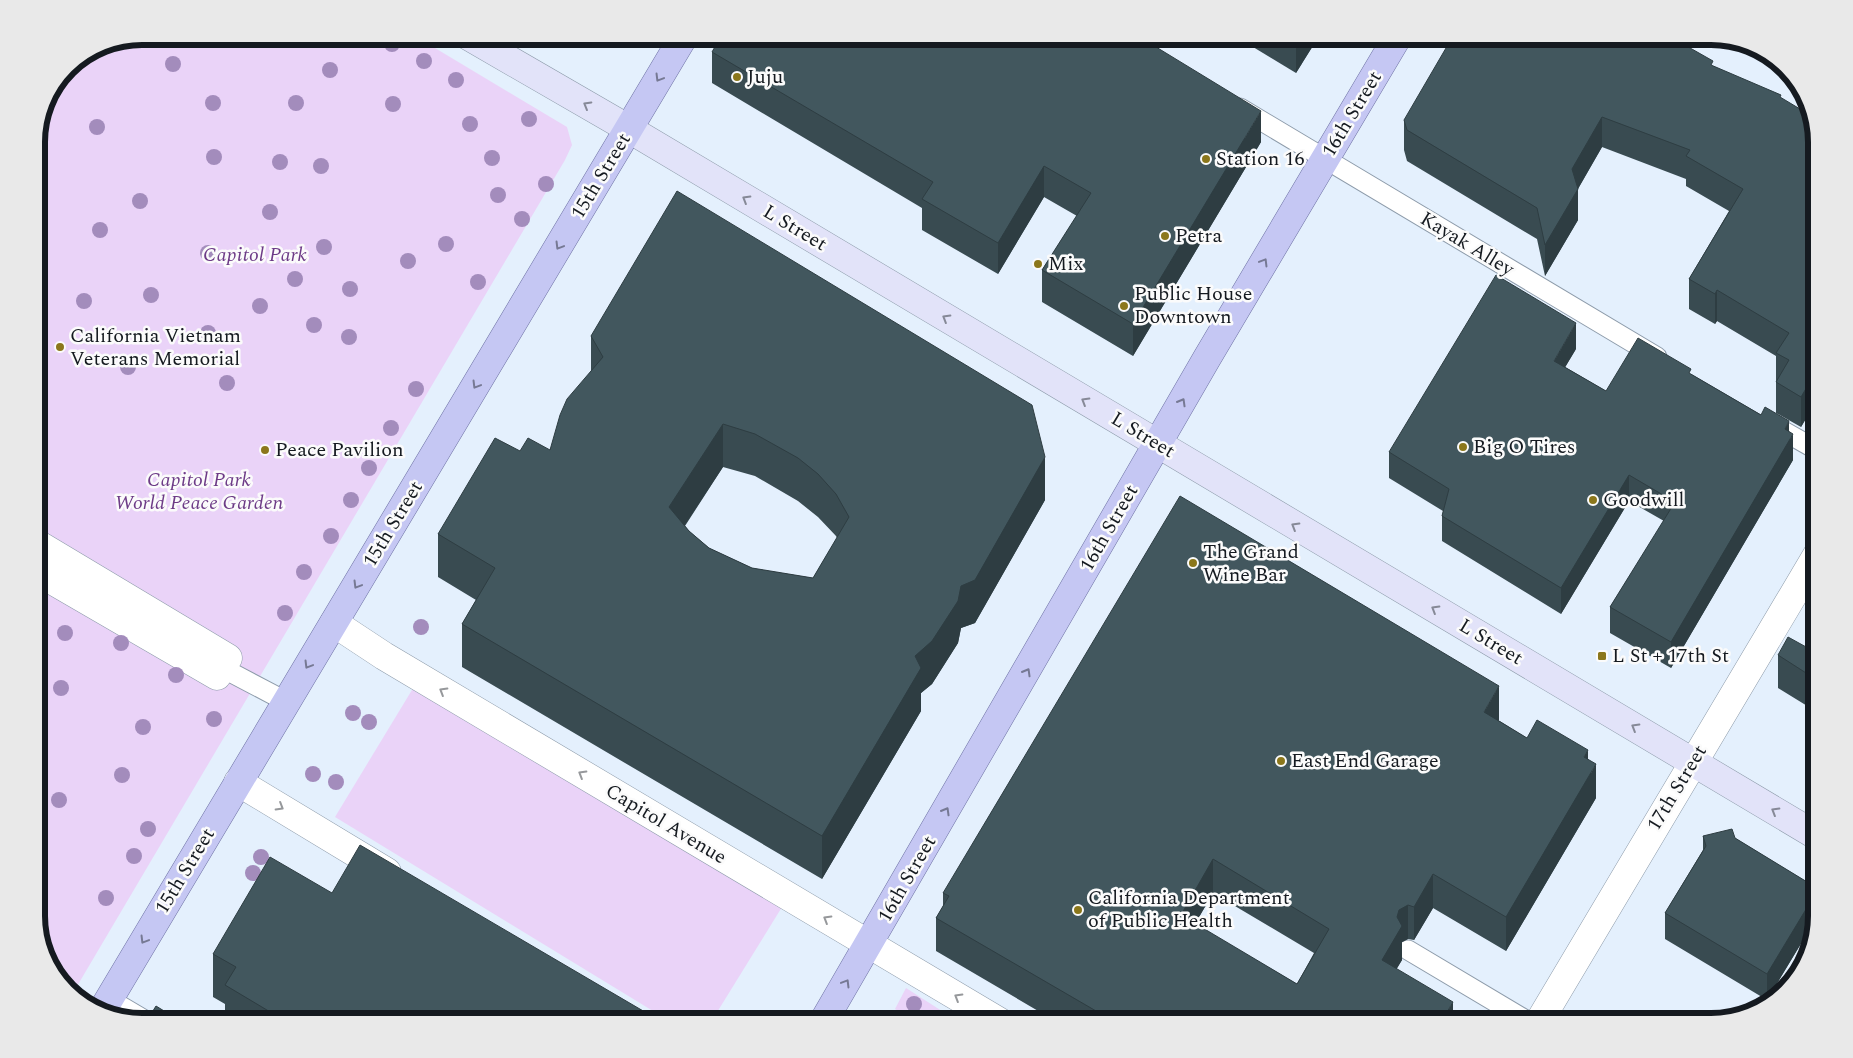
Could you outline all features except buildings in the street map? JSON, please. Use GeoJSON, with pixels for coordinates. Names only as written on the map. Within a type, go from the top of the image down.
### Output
{"type":"FeatureCollection","features":[{"type":"Feature","properties":{"kind":"main road","name":"L Street"},"geometry":{"type":"LineString","coordinates":[[484,45],[629,129],[1808,831]]}},
{"type":"Feature","properties":{"kind":"main road","name":"15th Street"},"geometry":{"type":"LineString","coordinates":[[105,1005],[679,45]]}},
{"type":"Feature","properties":{"kind":"main road","name":"16th Street"},"geometry":{"type":"LineString","coordinates":[[828,1013],[1157,444],[1393,45]]}},
{"type":"Feature","properties":{"kind":"street"},"geometry":{"type":"LineString","coordinates":[[45,548],[228,658],[226,669],[216,676],[45,576]]}},
{"type":"Feature","properties":{"kind":"street"},"geometry":{"type":"LineString","coordinates":[[45,563],[226,669]]}},
{"type":"Feature","properties":{"kind":"street","name":"17th Street"},"geometry":{"type":"LineString","coordinates":[[1544,1013],[1808,569]]}},
{"type":"Feature","properties":{"kind":"street","name":"Capitol Avenue"},"geometry":{"type":"LineString","coordinates":[[334,623],[384,656],[985,1013]]}},
{"type":"Feature","properties":{"kind":"street"},"geometry":{"type":"LineString","coordinates":[[238,782],[407,884]]}},
{"type":"Feature","properties":{"kind":"lane","name":"Kayak Alley"},"geometry":{"type":"LineString","coordinates":[[1221,97],[1670,364]]}},
{"type":"Feature","properties":{"kind":"lane"},"geometry":{"type":"LineString","coordinates":[[1755,414],[1808,445]]}},
{"type":"Feature","properties":{"kind":"lane"},"geometry":{"type":"LineString","coordinates":[[226,669],[286,702]]}},
{"type":"Feature","properties":{"kind":"lane"},"geometry":{"type":"LineString","coordinates":[[1408,950],[1515,1013]]}},
{"type":"Feature","properties":{"kind":"lane"},"geometry":{"type":"LineString","coordinates":[[105,1005],[118,1010]]}},
{"type":"Feature","properties":{"kind":"green space","name":"Capitol Park"},"geometry":{"type":"Polygon","coordinates":[[[135,45],[430,45],[567,127],[572,145],[565,160],[76,988],[61,970],[55,959],[50,947],[45,923],[45,135],[48,117],[58,93],[73,73],[88,61],[105,52],[135,45]]]}},
{"type":"Feature","properties":{"kind":"green space"},"geometry":{"type":"Polygon","coordinates":[[[415,685],[782,907],[717,1013],[656,1013],[335,817],[415,685]]]}},
{"type":"Feature","properties":{"kind":"green space"},"geometry":{"type":"Polygon","coordinates":[[[906,988],[945,1013],[902,1013],[895,1009],[906,988]]]}},
{"type":"Feature","properties":{"kind":"place","name":"Juju"},"geometry":{"type":"Point","coordinates":[737,77]}},
{"type":"Feature","properties":{"kind":"place","name":"Station 16"},"geometry":{"type":"Point","coordinates":[1206,159]}},
{"type":"Feature","properties":{"kind":"place","name":"Petra"},"geometry":{"type":"Point","coordinates":[1165,236]}},
{"type":"Feature","properties":{"kind":"place","name":"Mix"},"geometry":{"type":"Point","coordinates":[1038,264]}},
{"type":"Feature","properties":{"kind":"place","name":"Public House Downtown"},"geometry":{"type":"Point","coordinates":[1124,306]}},
{"type":"Feature","properties":{"kind":"place","name":"California Vietnam Veterans Memorial"},"geometry":{"type":"Point","coordinates":[60,347]}},
{"type":"Feature","properties":{"kind":"place","name":"Big O Tires"},"geometry":{"type":"Point","coordinates":[1463,447]}},
{"type":"Feature","properties":{"kind":"place","name":"Peace Pavilion"},"geometry":{"type":"Point","coordinates":[265,450]}},
{"type":"Feature","properties":{"kind":"place","name":"Goodwill"},"geometry":{"type":"Point","coordinates":[1593,500]}},
{"type":"Feature","properties":{"kind":"place","name":"The Grand Wine Bar"},"geometry":{"type":"Point","coordinates":[1193,563]}},
{"type":"Feature","properties":{"kind":"place","name":"L St + 17th St"},"geometry":{"type":"Point","coordinates":[1602,656]}},
{"type":"Feature","properties":{"kind":"place","name":"East End Garage"},"geometry":{"type":"Point","coordinates":[1281,761]}},
{"type":"Feature","properties":{"kind":"place","name":"California Department of Public Health"},"geometry":{"type":"Point","coordinates":[1078,910]}},
{"type":"Feature","properties":{"kind":"park label","name":"Capitol Park World Peace Garden"},"geometry":{"type":"Point","coordinates":[199,492]}}]}
